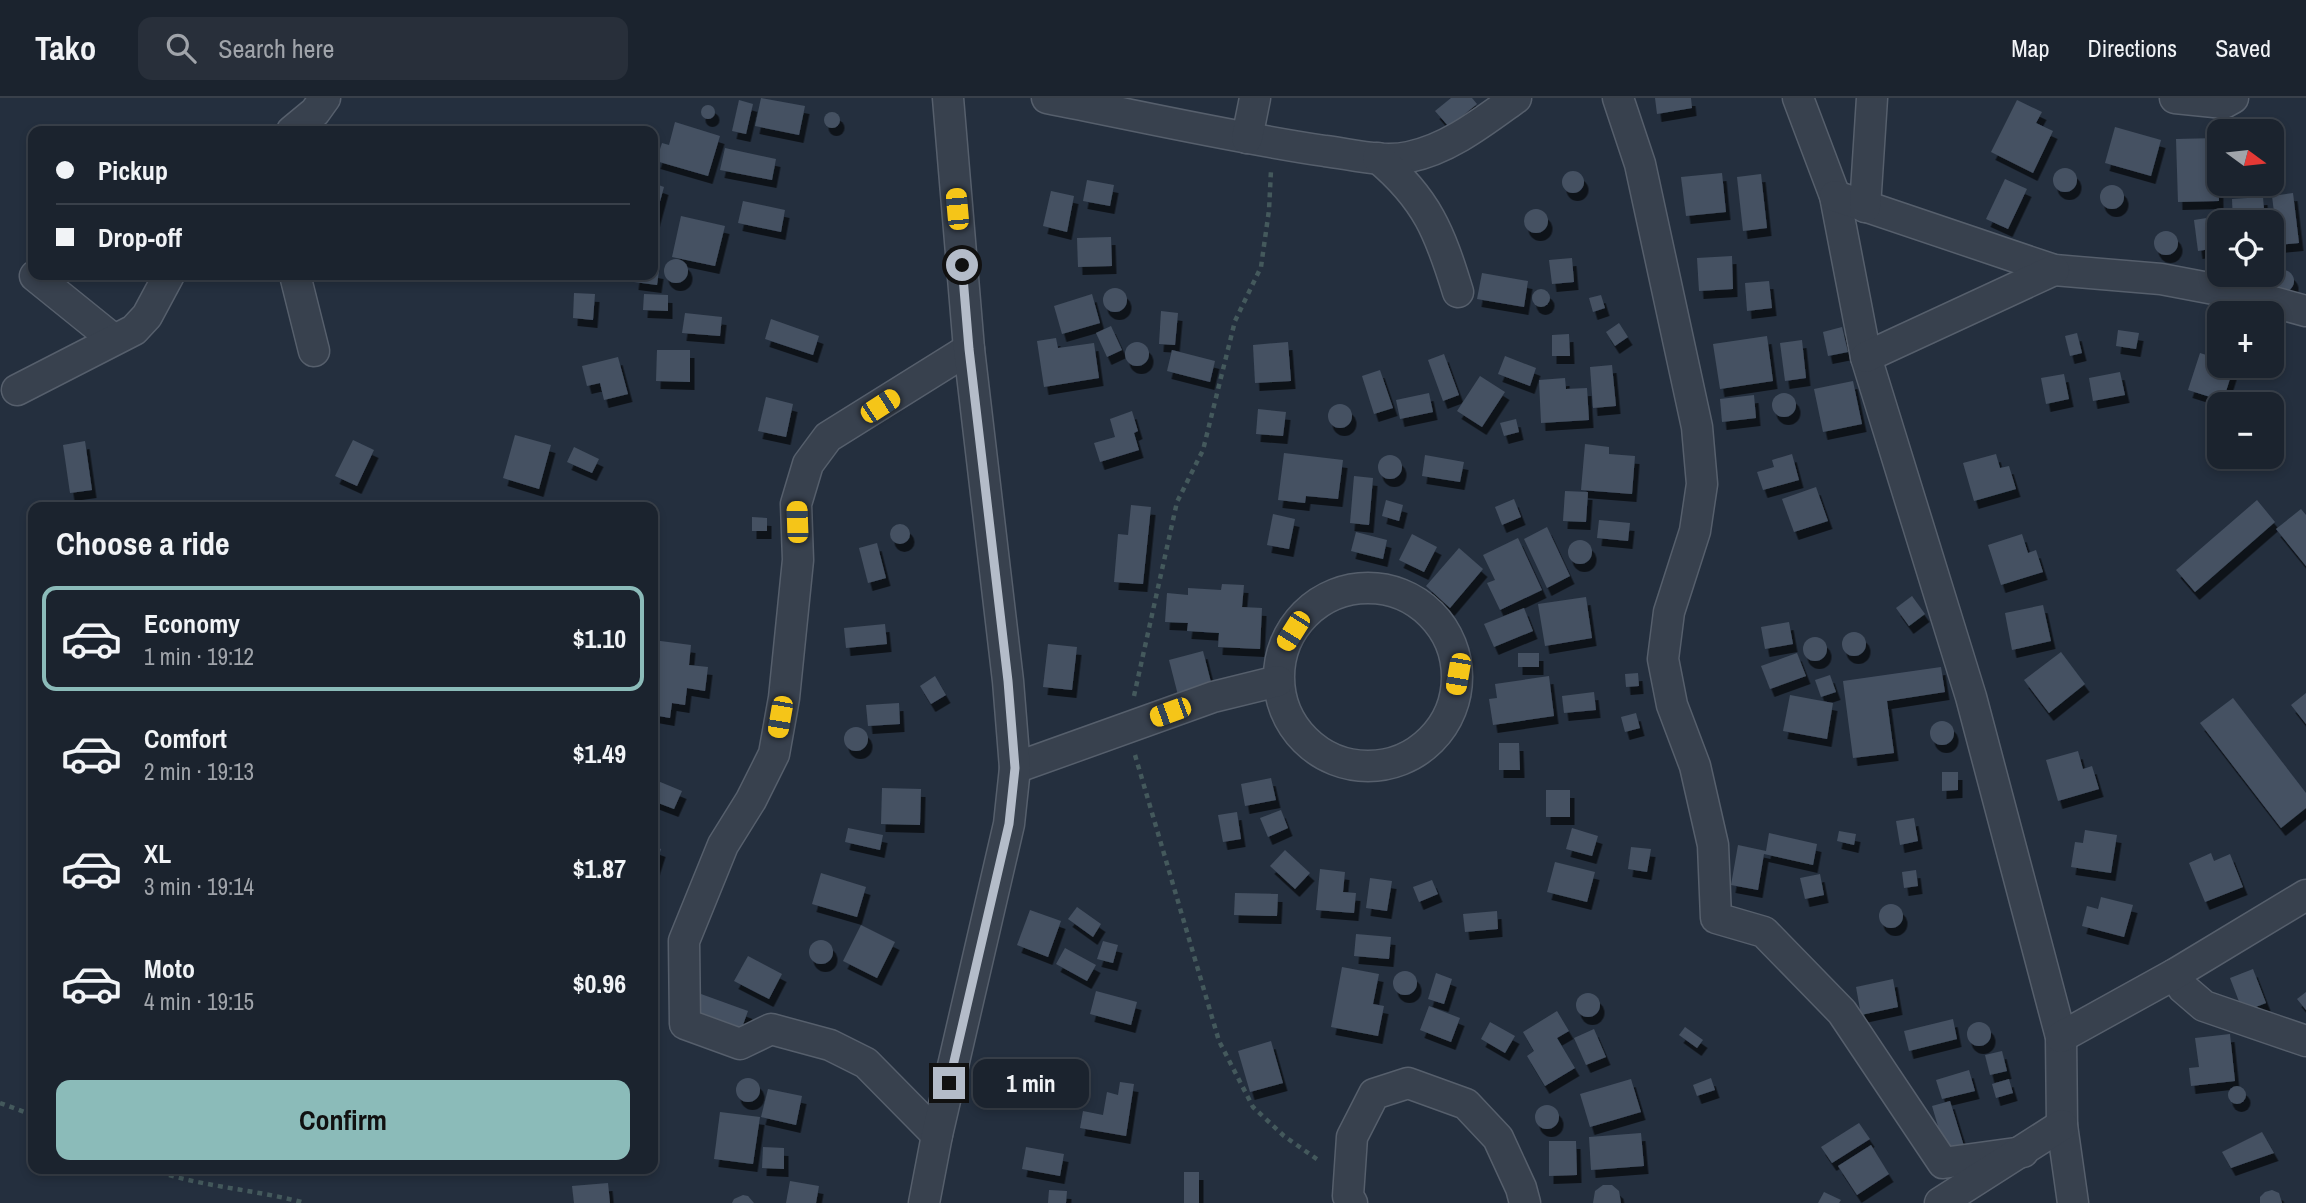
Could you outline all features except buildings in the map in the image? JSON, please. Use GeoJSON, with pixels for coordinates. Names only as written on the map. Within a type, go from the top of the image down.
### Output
{"type":"FeatureCollection","features":[{"type":"Feature","properties":{"kind":"street"},"geometry":{"type":"LineString","coordinates":[[298,126],[325,98]]}},
{"type":"Feature","properties":{"kind":"street"},"geometry":{"type":"LineString","coordinates":[[924,1203],[937,1135],[1009,824],[1015,768],[1008,681],[969,349],[948,98]]}},
{"type":"Feature","properties":{"kind":"street"},"geometry":{"type":"LineString","coordinates":[[1047,98],[1260,141],[1378,158],[1408,158],[1439,148],[1516,98]]}},
{"type":"Feature","properties":{"kind":"street"},"geometry":{"type":"LineString","coordinates":[[1255,98],[1260,141]]}},
{"type":"Feature","properties":{"kind":"street"},"geometry":{"type":"LineString","coordinates":[[1618,98],[1640,164],[1697,427],[1702,484],[1695,531],[1670,612],[1663,659],[1672,705],[1695,766],[1713,845],[1716,918],[1764,932],[1842,1012],[1943,1163],[2022,1152]]}},
{"type":"Feature","properties":{"kind":"street"},"geometry":{"type":"LineString","coordinates":[[1798,98],[1835,196],[1866,357],[1972,697],[2061,1037],[2062,1125],[2073,1203]]}},
{"type":"Feature","properties":{"kind":"street"},"geometry":{"type":"LineString","coordinates":[[1865,207],[1872,98]]}},
{"type":"Feature","properties":{"kind":"street"},"geometry":{"type":"LineString","coordinates":[[2175,98],[2224,103],[2234,98]]}},
{"type":"Feature","properties":{"kind":"street"},"geometry":{"type":"LineString","coordinates":[[1378,158],[1402,178],[1426,211],[1443,244],[1458,292]]}},
{"type":"Feature","properties":{"kind":"street"},"geometry":{"type":"LineString","coordinates":[[1835,196],[2054,270],[2161,279],[2251,296],[2306,311]]}},
{"type":"Feature","properties":{"kind":"street"},"geometry":{"type":"LineString","coordinates":[[1866,357],[2054,270]]}},
{"type":"Feature","properties":{"kind":"street"},"geometry":{"type":"LineString","coordinates":[[40,280],[113,339]]}},
{"type":"Feature","properties":{"kind":"street"},"geometry":{"type":"LineString","coordinates":[[17,390],[134,330],[147,316],[166,280]]}},
{"type":"Feature","properties":{"kind":"street"},"geometry":{"type":"LineString","coordinates":[[296,280],[314,351]]}},
{"type":"Feature","properties":{"kind":"street"},"geometry":{"type":"LineString","coordinates":[[937,1135],[866,1063],[830,1045],[771,1029],[740,1044],[685,1024],[684,941],[723,845],[751,800],[774,754],[784,698],[798,560],[796,503],[808,464],[828,438],[969,349]]}},
{"type":"Feature","properties":{"kind":"street"},"geometry":{"type":"LineString","coordinates":[[1365,587],[1400,593],[1430,612],[1450,640],[1458,674],[1452,709],[1434,739],[1405,760],[1371,767],[1336,762],[1307,744],[1286,715],[1278,681],[1284,646],[1303,616],[1331,595],[1365,587]]}},
{"type":"Feature","properties":{"kind":"street"},"geometry":{"type":"LineString","coordinates":[[1015,768],[1213,697],[1278,681]]}},
{"type":"Feature","properties":{"kind":"street"},"geometry":{"type":"LineString","coordinates":[[2061,1037],[2175,974],[2306,895]]}},
{"type":"Feature","properties":{"kind":"street"},"geometry":{"type":"LineString","coordinates":[[2175,974],[2183,988],[2204,1006],[2306,1041]]}},
{"type":"Feature","properties":{"kind":"street"},"geometry":{"type":"LineString","coordinates":[[1350,1199],[1352,1137],[1374,1094],[1408,1083],[1466,1104],[1498,1138],[1525,1203]]}},
{"type":"Feature","properties":{"kind":"street"},"geometry":{"type":"LineString","coordinates":[[1940,1203],[2062,1125]]}},
{"type":"Feature","properties":{"kind":"path"},"geometry":{"type":"LineString","coordinates":[[1260,141],[1269,210],[1261,267],[1235,321],[1203,450],[1177,502],[1127,728],[1219,1041],[1253,1107],[1284,1136],[1320,1161],[1350,1199]]}},
{"type":"Feature","properties":{"kind":"path"},"geometry":{"type":"LineString","coordinates":[[0,1103],[28,1113]]}},
{"type":"Feature","properties":{"kind":"path"},"geometry":{"type":"LineString","coordinates":[[164,1174],[305,1203]]}},
{"type":"Feature","properties":{"kind":"route"},"geometry":{"type":"LineString","coordinates":[[949,1083],[1009,824],[1015,768],[1008,681],[969,349],[962,265]]}}]}
